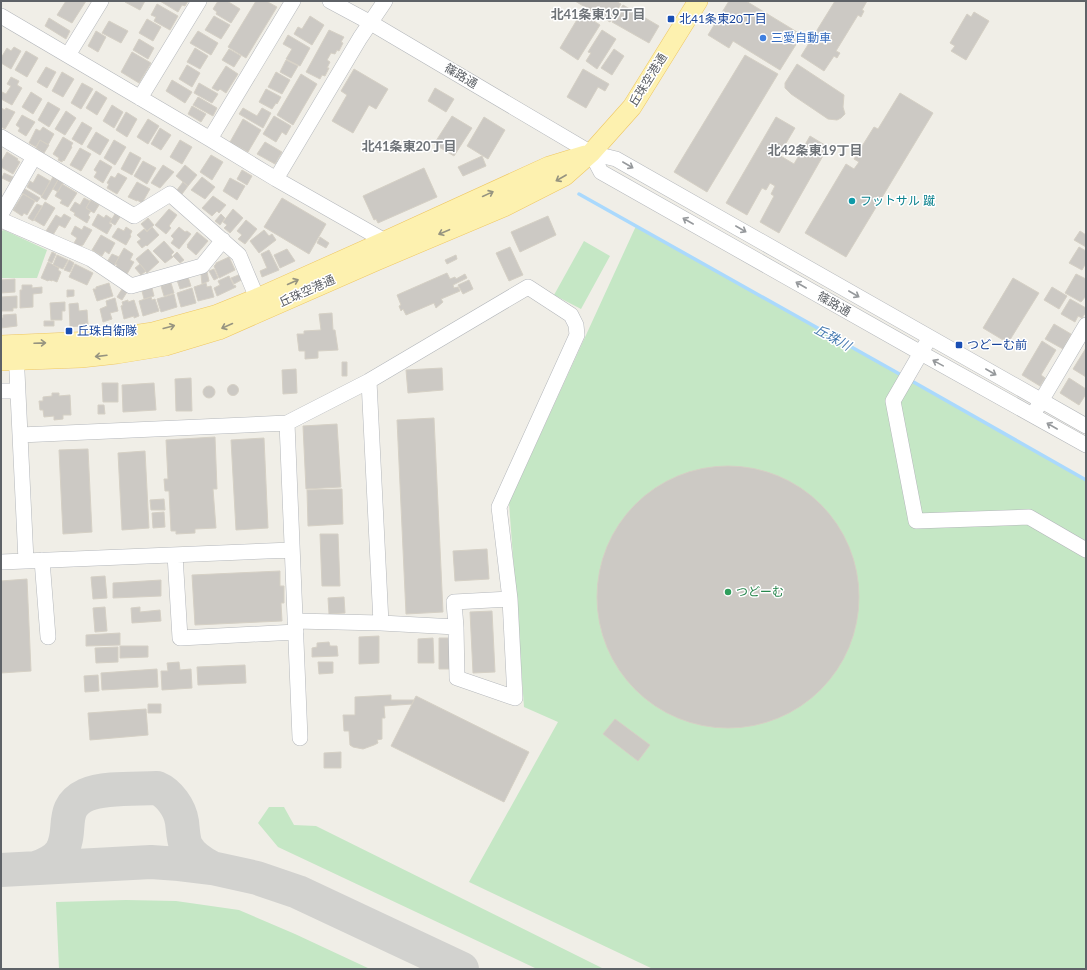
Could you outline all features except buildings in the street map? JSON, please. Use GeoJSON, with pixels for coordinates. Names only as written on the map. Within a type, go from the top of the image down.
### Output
{"type":"FeatureCollection","features":[{"type":"Feature","properties":{"kind":"main road","name":"丘珠空港通"},"geometry":{"type":"LineString","coordinates":[[9,353],[153,332],[215,315],[387,248],[504,207],[558,180],[565,176],[591,153],[632,108],[698,1]]}},
{"type":"Feature","properties":{"kind":"main road","name":"丘珠空港通"},"geometry":{"type":"LineString","coordinates":[[9,353],[81,358],[118,354],[166,346],[219,330],[387,248]]}},
{"type":"Feature","properties":{"kind":"street"},"geometry":{"type":"LineString","coordinates":[[68,55],[101,1]]}},
{"type":"Feature","properties":{"kind":"street"},"geometry":{"type":"LineString","coordinates":[[140,98],[199,1]]}},
{"type":"Feature","properties":{"kind":"street"},"geometry":{"type":"LineString","coordinates":[[210,139],[294,1]]}},
{"type":"Feature","properties":{"kind":"street","name":"篠路通"},"geometry":{"type":"LineString","coordinates":[[330,1],[371,23],[591,153],[616,159],[1086,426]]}},
{"type":"Feature","properties":{"kind":"street"},"geometry":{"type":"LineString","coordinates":[[276,179],[360,38],[385,1]]}},
{"type":"Feature","properties":{"kind":"street"},"geometry":{"type":"LineString","coordinates":[[1,16],[210,139],[387,248]]}},
{"type":"Feature","properties":{"kind":"street"},"geometry":{"type":"LineString","coordinates":[[1,138],[134,216],[170,194],[240,255],[257,298]]}},
{"type":"Feature","properties":{"kind":"street","name":"篠路通"},"geometry":{"type":"LineString","coordinates":[[591,153],[601,172],[917,358],[1033,415],[1086,445]]}},
{"type":"Feature","properties":{"kind":"street"},"geometry":{"type":"LineString","coordinates":[[1,214],[34,157]]}},
{"type":"Feature","properties":{"kind":"street"},"geometry":{"type":"LineString","coordinates":[[1,220],[91,259],[131,286],[202,266],[223,240]]}},
{"type":"Feature","properties":{"kind":"street"},"geometry":{"type":"LineString","coordinates":[[20,435],[287,423],[369,381],[528,287],[571,315],[576,325],[577,335],[499,507],[510,599],[515,698],[457,678],[454,602],[510,599]]}},
{"type":"Feature","properties":{"kind":"street"},"geometry":{"type":"LineString","coordinates":[[1033,415],[1086,325]]}},
{"type":"Feature","properties":{"kind":"street"},"geometry":{"type":"LineString","coordinates":[[930,337],[893,401],[916,521],[1029,517],[1086,550]]}},
{"type":"Feature","properties":{"kind":"street"},"geometry":{"type":"LineString","coordinates":[[9,353],[18,390],[26,561]]}},
{"type":"Feature","properties":{"kind":"street"},"geometry":{"type":"LineString","coordinates":[[369,381],[381,623]]}},
{"type":"Feature","properties":{"kind":"street"},"geometry":{"type":"LineString","coordinates":[[1,391],[18,390]]}},
{"type":"Feature","properties":{"kind":"street"},"geometry":{"type":"LineString","coordinates":[[287,423],[300,738]]}},
{"type":"Feature","properties":{"kind":"street"},"geometry":{"type":"LineString","coordinates":[[1,562],[292,550]]}},
{"type":"Feature","properties":{"kind":"street"},"geometry":{"type":"LineString","coordinates":[[175,554],[180,638],[295,627],[381,623],[456,627]]}},
{"type":"Feature","properties":{"kind":"street"},"geometry":{"type":"LineString","coordinates":[[42,560],[48,637]]}},
{"type":"Feature","properties":{"kind":"green space"},"geometry":{"type":"Polygon","coordinates":[[[636,226],[1086,480],[1086,969],[653,969],[469,882],[558,722],[524,707],[509,503],[636,226]]]}},
{"type":"Feature","properties":{"kind":"green space"},"geometry":{"type":"Polygon","coordinates":[[[4,230],[47,250],[37,278],[1,278],[1,231],[4,230]]]}},
{"type":"Feature","properties":{"kind":"green space"},"geometry":{"type":"Polygon","coordinates":[[[584,241],[610,256],[581,309],[554,295],[584,241]]]}},
{"type":"Feature","properties":{"kind":"green space"},"geometry":{"type":"Polygon","coordinates":[[[269,807],[284,807],[294,825],[316,826],[604,969],[537,969],[278,847],[258,823],[269,807]]]}},
{"type":"Feature","properties":{"kind":"green space"},"geometry":{"type":"Polygon","coordinates":[[[126,900],[176,901],[239,910],[370,969],[59,969],[56,902],[126,900]]]}},
{"type":"Feature","properties":{"kind":"waterway","name":"丘珠川"},"geometry":{"type":"LineString","coordinates":[[579,194],[903,376]]}},
{"type":"Feature","properties":{"kind":"waterway","name":"丘珠川"},"geometry":{"type":"LineString","coordinates":[[910,380],[1086,480]]}},
{"type":"Feature","properties":{"kind":"taxiway"},"geometry":{"type":"LineString","coordinates":[[36,868],[53,860],[61,852],[65,844],[69,813],[77,800],[93,792],[120,789],[157,788],[170,797],[179,811],[184,840],[188,850],[212,868]]}},
{"type":"Feature","properties":{"kind":"taxiway"},"geometry":{"type":"LineString","coordinates":[[1,870],[151,862],[212,868],[257,878],[298,892],[462,969]]}},
{"type":"Feature","properties":{"kind":"place","name":"北41条東20丁目"},"geometry":{"type":"Point","coordinates":[671,19]}},
{"type":"Feature","properties":{"kind":"place","name":"三愛自動車"},"geometry":{"type":"Point","coordinates":[763,38]}},
{"type":"Feature","properties":{"kind":"place","name":"フットサル 蹴"},"geometry":{"type":"Point","coordinates":[852,201]}},
{"type":"Feature","properties":{"kind":"place","name":"丘珠自衛隊"},"geometry":{"type":"Point","coordinates":[69,331]}},
{"type":"Feature","properties":{"kind":"place","name":"つどーむ前"},"geometry":{"type":"Point","coordinates":[959,345]}},
{"type":"Feature","properties":{"kind":"place","name":"つどーむ"},"geometry":{"type":"Point","coordinates":[728,592]}},
{"type":"Feature","properties":{"kind":"district","name":"北41条東19丁目"},"geometry":{"type":"Point","coordinates":[598,14]}},
{"type":"Feature","properties":{"kind":"district","name":"北41条東20丁目"},"geometry":{"type":"Point","coordinates":[409,146]}},
{"type":"Feature","properties":{"kind":"district","name":"北42条東19丁目"},"geometry":{"type":"Point","coordinates":[815,150]}}]}
